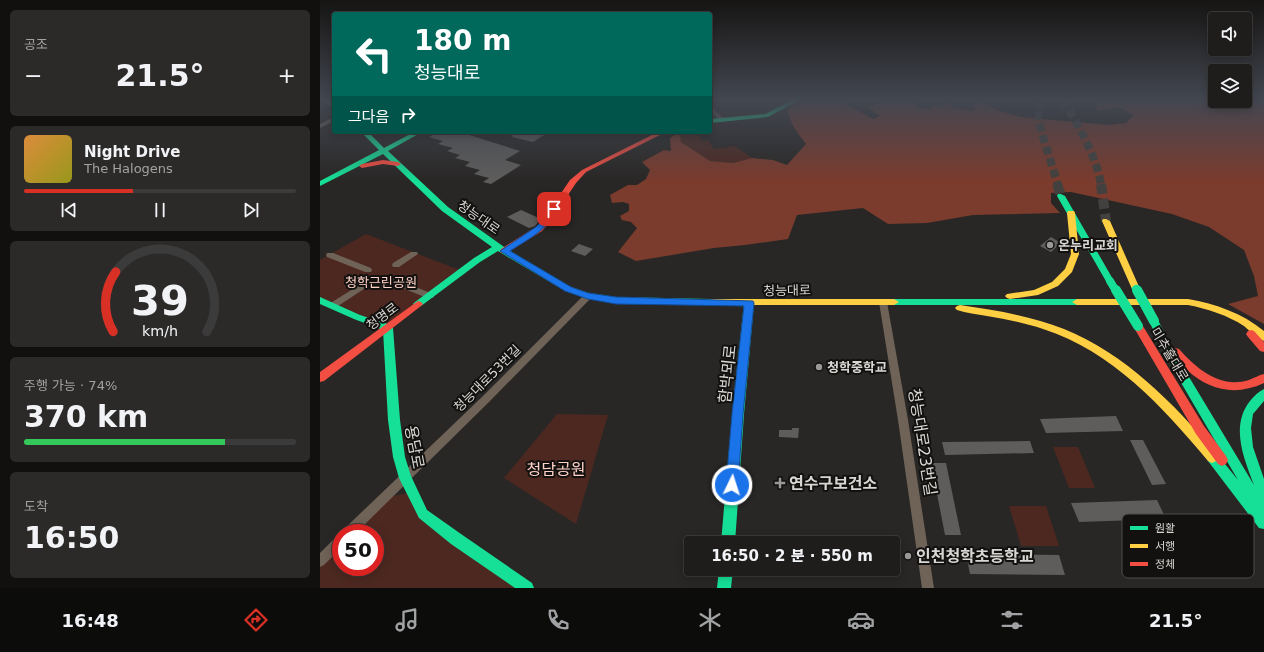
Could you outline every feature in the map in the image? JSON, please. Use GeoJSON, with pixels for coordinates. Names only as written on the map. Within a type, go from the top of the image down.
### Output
{"type":"FeatureCollection","features":[{"type":"Feature","properties":{"kind":"main road","name":"청능대로"},"geometry":{"type":"LineString","coordinates":[[366,134],[445,209],[501,249],[568,289],[588,296],[616,300],[749,303],[932,303]]}},
{"type":"Feature","properties":{"kind":"main road"},"geometry":{"type":"LineString","coordinates":[[320,185],[415,134]]}},
{"type":"Feature","properties":{"kind":"main road","name":"청명로"},"geometry":{"type":"LineString","coordinates":[[320,378],[477,260],[539,229],[547,220],[573,182],[584,171],[659,134]]}},
{"type":"Feature","properties":{"kind":"main road"},"geometry":{"type":"LineString","coordinates":[[320,185],[366,165],[383,162],[398,164]]}},
{"type":"Feature","properties":{"kind":"main road","name":"미추홀대로"},"geometry":{"type":"LineString","coordinates":[[1061,196],[1110,281],[1200,430],[1264,519]]}},
{"type":"Feature","properties":{"kind":"main road"},"geometry":{"type":"LineString","coordinates":[[932,303],[968,301],[1035,293],[1055,284],[1069,270],[1076,254],[1071,213]]}},
{"type":"Feature","properties":{"kind":"main road","name":"미추홀대로"},"geometry":{"type":"LineString","coordinates":[[1106,221],[1136,289],[1170,354],[1264,513]]}},
{"type":"Feature","properties":{"kind":"main road"},"geometry":{"type":"LineString","coordinates":[[320,300],[357,318],[388,328]]}},
{"type":"Feature","properties":{"kind":"main road"},"geometry":{"type":"LineString","coordinates":[[932,303],[1188,302],[1202,304],[1234,316],[1248,324],[1264,337]]}},
{"type":"Feature","properties":{"kind":"main road","name":"함박뫼로"},"geometry":{"type":"LineString","coordinates":[[729,536],[738,414],[749,303]]}},
{"type":"Feature","properties":{"kind":"main road"},"geometry":{"type":"LineString","coordinates":[[932,303],[1000,309],[1190,308],[1207,310],[1234,322],[1256,338],[1264,348]]}},
{"type":"Feature","properties":{"kind":"main road"},"geometry":{"type":"LineString","coordinates":[[932,303],[995,313],[1036,323],[1076,338],[1119,364],[1143,383],[1172,411],[1264,522]]}},
{"type":"Feature","properties":{"kind":"main road"},"geometry":{"type":"LineString","coordinates":[[1154,322],[1181,360],[1201,376],[1225,386],[1248,387],[1264,378]]}},
{"type":"Feature","properties":{"kind":"main road","name":"용담로"},"geometry":{"type":"LineString","coordinates":[[388,328],[394,420],[399,457],[405,478],[423,514],[456,539],[528,588]]}},
{"type":"Feature","properties":{"kind":"main road"},"geometry":{"type":"LineString","coordinates":[[1264,394],[1256,401],[1246,419],[1246,442],[1264,494]]}},
{"type":"Feature","properties":{"kind":"main road"},"geometry":{"type":"LineString","coordinates":[[724,588],[725,576]]}},
{"type":"Feature","properties":{"kind":"street"},"geometry":{"type":"LineString","coordinates":[[396,265],[414,254]]}},
{"type":"Feature","properties":{"kind":"street"},"geometry":{"type":"LineString","coordinates":[[330,255],[368,270]]}},
{"type":"Feature","properties":{"kind":"street"},"geometry":{"type":"LineString","coordinates":[[391,280],[430,296]]}},
{"type":"Feature","properties":{"kind":"street"},"geometry":{"type":"LineString","coordinates":[[332,306],[364,284]]}},
{"type":"Feature","properties":{"kind":"street","name":"청능대로53번길"},"geometry":{"type":"LineString","coordinates":[[357,524],[588,296]]}},
{"type":"Feature","properties":{"kind":"street","name":"청능대로23번길"},"geometry":{"type":"LineString","coordinates":[[883,302],[905,428],[928,588]]}},
{"type":"Feature","properties":{"kind":"street"},"geometry":{"type":"LineString","coordinates":[[320,560],[332,549]]}},
{"type":"Feature","properties":{"kind":"green space"},"geometry":{"type":"Polygon","coordinates":[[[680,134],[698,134],[702,141],[708,140],[714,149],[735,146],[752,158],[733,163],[710,161],[681,142],[680,134]]]}},
{"type":"Feature","properties":{"kind":"green space","name":"청학근린공원"},"geometry":{"type":"Polygon","coordinates":[[[366,234],[462,271],[388,328],[320,298],[320,260],[366,234]]]}},
{"type":"Feature","properties":{"kind":"green space","name":"청담공원"},"geometry":{"type":"Polygon","coordinates":[[[557,414],[608,415],[576,524],[504,478],[557,414]]]}},
{"type":"Feature","properties":{"kind":"green space"},"geometry":{"type":"Polygon","coordinates":[[[1053,447],[1078,447],[1095,488],[1069,488],[1053,447]]]}},
{"type":"Feature","properties":{"kind":"green space"},"geometry":{"type":"Polygon","coordinates":[[[412,492],[421,511],[527,588],[320,588],[320,561],[332,550],[332,576],[384,576],[384,524],[358,524],[384,498],[412,492]]]}},
{"type":"Feature","properties":{"kind":"green space"},"geometry":{"type":"Polygon","coordinates":[[[1009,506],[1046,506],[1059,546],[1021,546],[1009,506]]]}},
{"type":"Feature","properties":{"kind":"shaded area"},"geometry":{"type":"Polygon","coordinates":[[[794,127],[1264,127],[1264,324],[1228,304],[1258,296],[1254,276],[1244,250],[1209,227],[1172,214],[1071,192],[1051,193],[1051,203],[1060,213],[973,215],[927,223],[888,224],[863,208],[797,215],[788,239],[714,248],[636,261],[618,252],[637,228],[631,222],[622,220],[620,216],[629,211],[629,204],[623,202],[612,203],[610,195],[628,185],[637,185],[646,179],[650,170],[642,162],[664,150],[671,151],[670,138],[677,134],[680,134],[681,142],[710,161],[733,163],[752,158],[773,160],[787,165],[806,144],[794,127]]]}},
{"type":"Feature","properties":{"kind":"building"},"geometry":{"type":"Polygon","coordinates":[[[434,134],[466,134],[520,151],[505,160],[521,165],[491,184],[483,182],[489,178],[474,174],[480,170],[465,166],[470,162],[455,158],[460,155],[447,151],[453,148],[438,144],[443,141],[429,137],[434,134]]]}},
{"type":"Feature","properties":{"kind":"building"},"geometry":{"type":"Polygon","coordinates":[[[508,134],[546,134],[533,142],[512,137],[513,136],[508,134]]]}},
{"type":"Feature","properties":{"kind":"building"},"geometry":{"type":"Polygon","coordinates":[[[521,210],[541,219],[535,226],[529,228],[507,217],[521,210]]]}},
{"type":"Feature","properties":{"kind":"building","name":"온누리교회"},"geometry":{"type":"Polygon","coordinates":[[[1051,237],[1061,243],[1051,252],[1040,246],[1051,237]]]}},
{"type":"Feature","properties":{"kind":"building"},"geometry":{"type":"Polygon","coordinates":[[[579,244],[593,249],[585,256],[571,251],[579,244]]]}},
{"type":"Feature","properties":{"kind":"building"},"geometry":{"type":"Polygon","coordinates":[[[1116,416],[1123,431],[1046,433],[1040,419],[1116,416]]]}},
{"type":"Feature","properties":{"kind":"building"},"geometry":{"type":"Polygon","coordinates":[[[792,428],[799,428],[798,438],[779,437],[779,430],[792,430],[792,428]]]}},
{"type":"Feature","properties":{"kind":"building"},"geometry":{"type":"Polygon","coordinates":[[[1130,440],[1143,440],[1166,484],[1152,485],[1130,440]]]}},
{"type":"Feature","properties":{"kind":"building"},"geometry":{"type":"Polygon","coordinates":[[[1030,441],[1034,453],[945,455],[942,442],[1030,441]]]}},
{"type":"Feature","properties":{"kind":"building"},"geometry":{"type":"Polygon","coordinates":[[[931,463],[946,463],[961,535],[945,535],[931,463]]]}},
{"type":"Feature","properties":{"kind":"building"},"geometry":{"type":"Polygon","coordinates":[[[1157,500],[1164,514],[1122,514],[1122,521],[1079,522],[1071,503],[1157,500]]]}},
{"type":"Feature","properties":{"kind":"building"},"geometry":{"type":"Polygon","coordinates":[[[966,554],[1059,555],[1065,575],[970,574],[966,554]]]}},
{"type":"Feature","properties":{"kind":"tunnel"},"geometry":{"type":"LineString","coordinates":[[1040,127],[1058,185]]}},
{"type":"Feature","properties":{"kind":"tunnel"},"geometry":{"type":"LineString","coordinates":[[1079,127],[1091,152],[1099,174],[1101,185]]}},
{"type":"Feature","properties":{"kind":"tunnel"},"geometry":{"type":"LineString","coordinates":[[1057,184],[1061,196]]}},
{"type":"Feature","properties":{"kind":"tunnel"},"geometry":{"type":"LineString","coordinates":[[1101,184],[1106,221]]}},
{"type":"Feature","properties":{"kind":"traffic: fast"},"geometry":{"type":"LineString","coordinates":[[366,134],[445,209],[504,251],[568,289],[588,296],[616,300],[712,302]]}},
{"type":"Feature","properties":{"kind":"traffic: fast"},"geometry":{"type":"LineString","coordinates":[[320,184],[415,134]]}},
{"type":"Feature","properties":{"kind":"traffic: fast"},"geometry":{"type":"LineString","coordinates":[[1061,196],[1110,281]]}},
{"type":"Feature","properties":{"kind":"traffic: fast"},"geometry":{"type":"LineString","coordinates":[[418,304],[477,260],[498,247]]}},
{"type":"Feature","properties":{"kind":"traffic: fast"},"geometry":{"type":"LineString","coordinates":[[1110,281],[1138,326]]}},
{"type":"Feature","properties":{"kind":"traffic: fast"},"geometry":{"type":"LineString","coordinates":[[1136,289],[1154,321]]}},
{"type":"Feature","properties":{"kind":"traffic: fast"},"geometry":{"type":"LineString","coordinates":[[320,300],[357,317],[388,328],[394,420],[399,457],[405,478],[423,514],[456,539],[527,588]]}},
{"type":"Feature","properties":{"kind":"traffic: fast"},"geometry":{"type":"LineString","coordinates":[[894,302],[1077,302]]}},
{"type":"Feature","properties":{"kind":"traffic: fast"},"geometry":{"type":"LineString","coordinates":[[729,536],[738,414],[749,303]]}},
{"type":"Feature","properties":{"kind":"traffic: fast"},"geometry":{"type":"LineString","coordinates":[[1154,321],[1170,354],[1264,513]]}},
{"type":"Feature","properties":{"kind":"traffic: fast"},"geometry":{"type":"LineString","coordinates":[[1264,394],[1251,408],[1246,419],[1245,428],[1247,447],[1264,494]]}},
{"type":"Feature","properties":{"kind":"traffic: fast"},"geometry":{"type":"LineString","coordinates":[[1212,457],[1264,523]]}},
{"type":"Feature","properties":{"kind":"traffic: fast"},"geometry":{"type":"LineString","coordinates":[[724,588],[725,576]]}},
{"type":"Feature","properties":{"kind":"traffic: slow"},"geometry":{"type":"LineString","coordinates":[[1010,296],[1035,293],[1055,284],[1069,270],[1075,254],[1071,213]]}},
{"type":"Feature","properties":{"kind":"traffic: slow"},"geometry":{"type":"LineString","coordinates":[[1106,221],[1136,289]]}},
{"type":"Feature","properties":{"kind":"traffic: slow"},"geometry":{"type":"LineString","coordinates":[[712,302],[894,302]]}},
{"type":"Feature","properties":{"kind":"traffic: slow"},"geometry":{"type":"LineString","coordinates":[[1077,302],[1188,302],[1219,310],[1238,318],[1264,337]]}},
{"type":"Feature","properties":{"kind":"traffic: slow"},"geometry":{"type":"LineString","coordinates":[[960,308],[1004,315],[1033,322],[1062,332],[1095,349],[1114,361],[1150,390],[1212,457]]}},
{"type":"Feature","properties":{"kind":"traffic: jam"},"geometry":{"type":"LineString","coordinates":[[504,251],[539,229],[547,220],[573,182],[584,171],[659,134]]}},
{"type":"Feature","properties":{"kind":"traffic: jam"},"geometry":{"type":"LineString","coordinates":[[362,166],[383,162],[398,164]]}},
{"type":"Feature","properties":{"kind":"traffic: jam"},"geometry":{"type":"LineString","coordinates":[[320,378],[418,304]]}},
{"type":"Feature","properties":{"kind":"traffic: jam"},"geometry":{"type":"LineString","coordinates":[[1138,326],[1200,430],[1222,460]]}},
{"type":"Feature","properties":{"kind":"traffic: jam"},"geometry":{"type":"LineString","coordinates":[[1251,334],[1264,348]]}},
{"type":"Feature","properties":{"kind":"traffic: jam"},"geometry":{"type":"LineString","coordinates":[[1175,352],[1194,371],[1215,383],[1227,386],[1239,386],[1251,384],[1264,378]]}},
{"type":"Feature","properties":{"kind":"place","name":"온누리교회"},"geometry":{"type":"Point","coordinates":[1050,245]}},
{"type":"Feature","properties":{"kind":"place","name":"청학중학교"},"geometry":{"type":"Point","coordinates":[819,367]}},
{"type":"Feature","properties":{"kind":"place","name":"연수구보건소"},"geometry":{"type":"Point","coordinates":[780,483]}},
{"type":"Feature","properties":{"kind":"place","name":"인천청학초등학교"},"geometry":{"type":"Point","coordinates":[908,556]}},
{"type":"Feature","properties":{"kind":"route"},"geometry":{"type":"LineString","coordinates":[[554,209],[539,229],[504,251],[568,289],[588,296],[616,300],[749,303],[732,485]]}}]}
